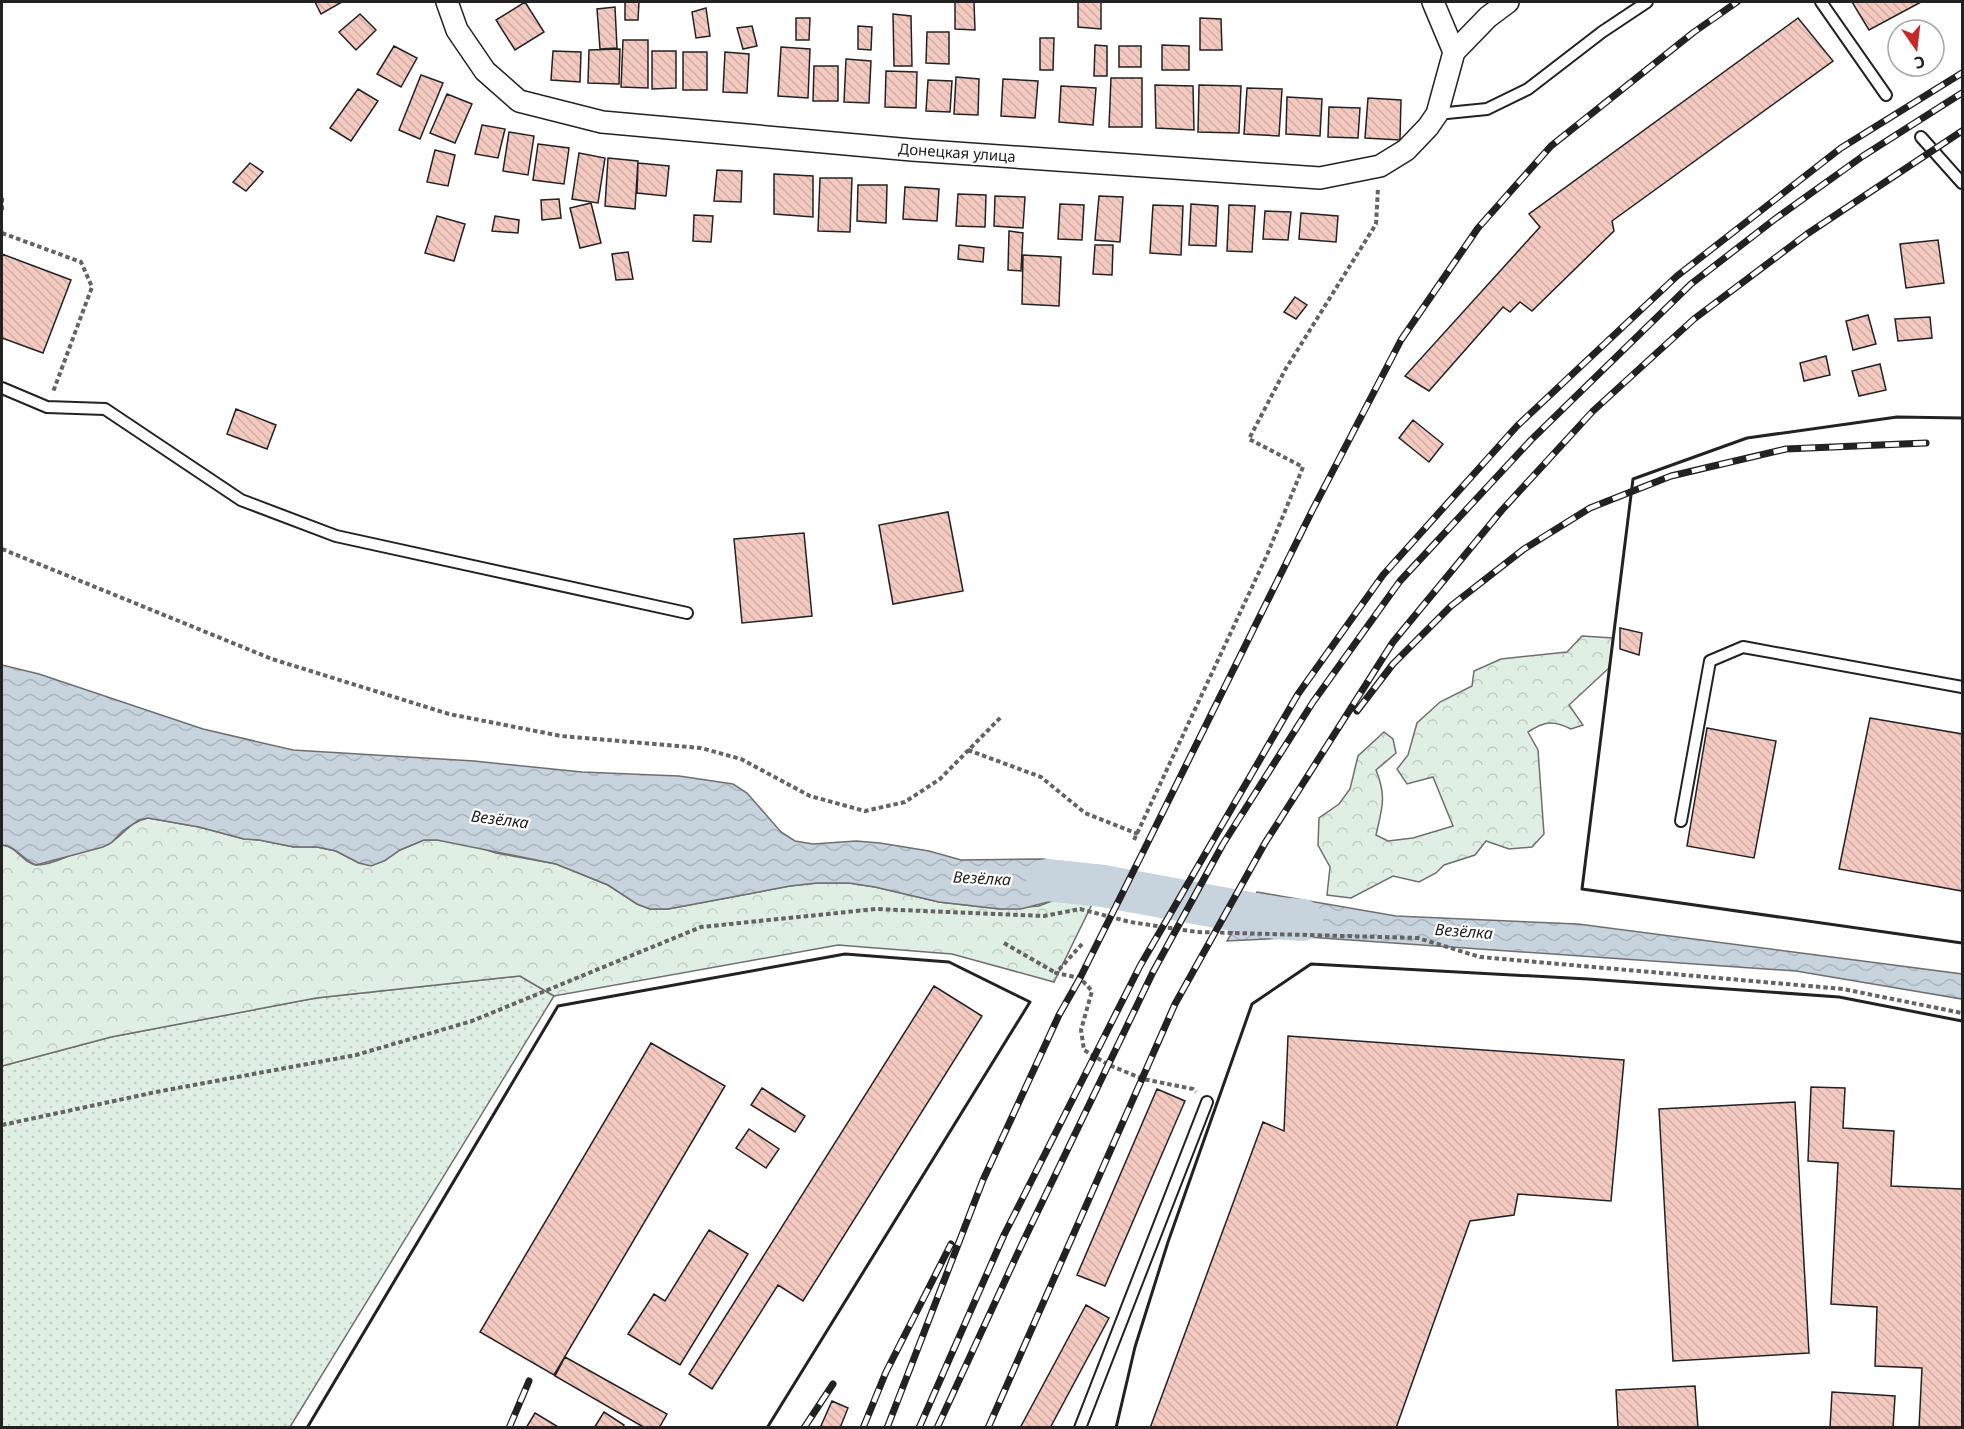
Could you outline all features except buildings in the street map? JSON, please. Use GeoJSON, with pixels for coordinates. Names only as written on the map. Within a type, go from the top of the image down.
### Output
{"type":"FeatureCollection","features":[{"type":"Feature","properties":{"kind":"street","name":"Донецкая улица"},"geometry":{"type":"LineString","coordinates":[[447,2],[457,30],[485,71],[519,101],[602,122],[901,149],[1320,178],[1380,166],[1406,150],[1437,114],[1454,52]]}},
{"type":"Feature","properties":{"kind":"street"},"geometry":{"type":"LineString","coordinates":[[1433,2],[1454,52],[1488,17],[1508,2]]}},
{"type":"Feature","properties":{"kind":"lane"},"geometry":{"type":"LineString","coordinates":[[1437,114],[1487,109],[1528,88],[1602,32],[1647,2]]}},
{"type":"Feature","properties":{"kind":"lane"},"geometry":{"type":"LineString","coordinates":[[1821,2],[1887,95]]}},
{"type":"Feature","properties":{"kind":"lane"},"geometry":{"type":"LineString","coordinates":[[1921,137],[1962,183]]}},
{"type":"Feature","properties":{"kind":"lane"},"geometry":{"type":"LineString","coordinates":[[2,388],[47,407],[105,409],[241,500],[336,536],[687,613]]}},
{"type":"Feature","properties":{"kind":"lane"},"geometry":{"type":"LineString","coordinates":[[1681,821],[1710,661],[1743,647],[1962,687]]}},
{"type":"Feature","properties":{"kind":"lane"},"geometry":{"type":"LineString","coordinates":[[1080,1428],[1207,1102]]}},
{"type":"Feature","properties":{"kind":"path"},"geometry":{"type":"LineString","coordinates":[[1134,840],[1267,555],[1303,467],[1249,439],[1285,370],[1376,224],[1380,166]]}},
{"type":"Feature","properties":{"kind":"path"},"geometry":{"type":"LineString","coordinates":[[2,198],[2,213]]}},
{"type":"Feature","properties":{"kind":"path"},"geometry":{"type":"LineString","coordinates":[[2,232],[81,262],[92,287],[47,407]]}},
{"type":"Feature","properties":{"kind":"path"},"geometry":{"type":"LineString","coordinates":[[2,549],[272,659],[449,714],[561,736],[701,748],[741,759],[810,796],[865,811],[905,802],[940,779],[1002,716]]}},
{"type":"Feature","properties":{"kind":"path"},"geometry":{"type":"LineString","coordinates":[[968,750],[1041,777],[1085,813],[1138,834]]}},
{"type":"Feature","properties":{"kind":"path"},"geometry":{"type":"LineString","coordinates":[[2,1125],[156,1092],[356,1055],[472,1021],[701,927],[876,909],[1044,916],[1080,909],[1130,922],[1197,932],[1418,938],[1480,957],[1842,989],[1962,1013]]}},
{"type":"Feature","properties":{"kind":"path"},"geometry":{"type":"LineString","coordinates":[[1004,943],[1056,972],[1080,978],[1092,991],[1082,1030],[1084,1050],[1109,1065],[1143,1079],[1193,1089],[1207,1102]]}},
{"type":"Feature","properties":{"kind":"path"},"geometry":{"type":"LineString","coordinates":[[1056,972],[1082,944]]}},
{"type":"Feature","properties":{"kind":"green space"},"geometry":{"type":"Polygon","coordinates":[[[1582,636],[1613,638],[1609,668],[1569,705],[1583,725],[1571,729],[1549,723],[1528,732],[1538,750],[1544,834],[1532,847],[1509,849],[1486,841],[1475,855],[1444,865],[1436,873],[1419,882],[1393,876],[1351,898],[1327,895],[1330,867],[1318,845],[1319,818],[1339,804],[1350,789],[1358,756],[1384,732],[1393,739],[1396,753],[1376,770],[1381,788],[1382,810],[1376,835],[1388,841],[1413,838],[1453,826],[1433,777],[1407,784],[1397,769],[1408,755],[1417,723],[1440,702],[1472,686],[1474,671],[1501,659],[1567,652],[1582,636]]]}},
{"type":"Feature","properties":{"kind":"green space"},"geometry":{"type":"Polygon","coordinates":[[[148,818],[199,827],[244,839],[336,851],[359,863],[384,861],[400,850],[424,840],[468,844],[496,853],[556,864],[608,885],[637,904],[650,909],[668,909],[817,883],[849,883],[939,902],[1000,909],[1039,906],[1062,897],[1075,895],[1095,898],[1054,982],[952,954],[838,945],[554,996],[520,976],[316,998],[111,1037],[2,1066],[2,845],[12,848],[32,864],[43,865],[109,844],[131,826],[148,818]]]}},
{"type":"Feature","properties":{"kind":"green space"},"geometry":{"type":"Polygon","coordinates":[[[520,976],[554,996],[290,1427],[2,1428],[2,1066],[111,1037],[316,998],[520,976]]]}},
{"type":"Feature","properties":{"kind":"water"},"geometry":{"type":"Polygon","coordinates":[[[2,665],[39,674],[203,729],[293,750],[474,761],[582,772],[679,776],[733,784],[747,793],[781,832],[795,841],[813,844],[856,841],[880,843],[929,851],[961,860],[1043,859],[1105,871],[1104,879],[1095,898],[1075,895],[1021,909],[939,902],[849,883],[817,883],[668,909],[650,909],[637,904],[608,885],[556,864],[437,840],[424,840],[371,866],[359,863],[336,851],[244,839],[199,827],[148,818],[139,820],[103,847],[36,865],[11,848],[2,845],[2,665]]]}},
{"type":"Feature","properties":{"kind":"water"},"geometry":{"type":"Polygon","coordinates":[[[1257,892],[1396,916],[1578,924],[1962,974],[1962,999],[1796,971],[1307,937],[1227,941],[1257,892]]]}},
{"type":"Feature","properties":{"kind":"waterway","name":"Везёлка"},"geometry":{"type":"LineString","coordinates":[[1047,880],[1103,886],[1276,918],[1302,920]]}},
{"type":"Feature","properties":{"kind":"railway"},"geometry":{"type":"LineString","coordinates":[[887,1428],[983,1180],[1059,1015],[1080,978],[1312,511],[1401,340],[1478,228],[1551,146],[1694,32],[1737,2]]}},
{"type":"Feature","properties":{"kind":"railway"},"geometry":{"type":"LineString","coordinates":[[919,1428],[1004,1235],[1140,966],[1298,694],[1383,575],[1517,426],[1677,276],[1841,148],[1962,73]]}},
{"type":"Feature","properties":{"kind":"railway"},"geometry":{"type":"LineString","coordinates":[[937,1428],[1022,1244],[1153,972],[1223,844],[1313,702],[1400,581],[1531,440],[1691,284],[1775,219],[1863,156],[1962,93]]}},
{"type":"Feature","properties":{"kind":"railway"},"geometry":{"type":"LineString","coordinates":[[988,1428],[1175,1004],[1265,843],[1393,642],[1502,510],[1593,411],[1694,319],[1807,234],[1962,131]]}},
{"type":"Feature","properties":{"kind":"railway"},"geometry":{"type":"LineString","coordinates":[[1357,711],[1393,664],[1451,606],[1524,549],[1590,508],[1671,476],[1786,449],[1926,443]]}},
{"type":"Feature","properties":{"kind":"railway"},"geometry":{"type":"LineString","coordinates":[[863,1428],[886,1372],[951,1244]]}},
{"type":"Feature","properties":{"kind":"railway"},"geometry":{"type":"LineString","coordinates":[[509,1428],[529,1381]]}},
{"type":"Feature","properties":{"kind":"railway"},"geometry":{"type":"LineString","coordinates":[[804,1428],[833,1384]]}},
{"type":"Feature","properties":{"kind":"wall"},"geometry":{"type":"LineString","coordinates":[[1962,418],[1897,417],[1747,438],[1633,479],[1582,889],[1962,943]]}},
{"type":"Feature","properties":{"kind":"wall"},"geometry":{"type":"LineString","coordinates":[[307,1428],[558,1006],[845,954],[949,962],[1030,1002],[767,1428]]}},
{"type":"Feature","properties":{"kind":"wall"},"geometry":{"type":"LineString","coordinates":[[1116,1428],[1135,1347],[1168,1242],[1252,1004],[1311,964],[1588,979],[1839,997],[1962,1021]]}}]}
